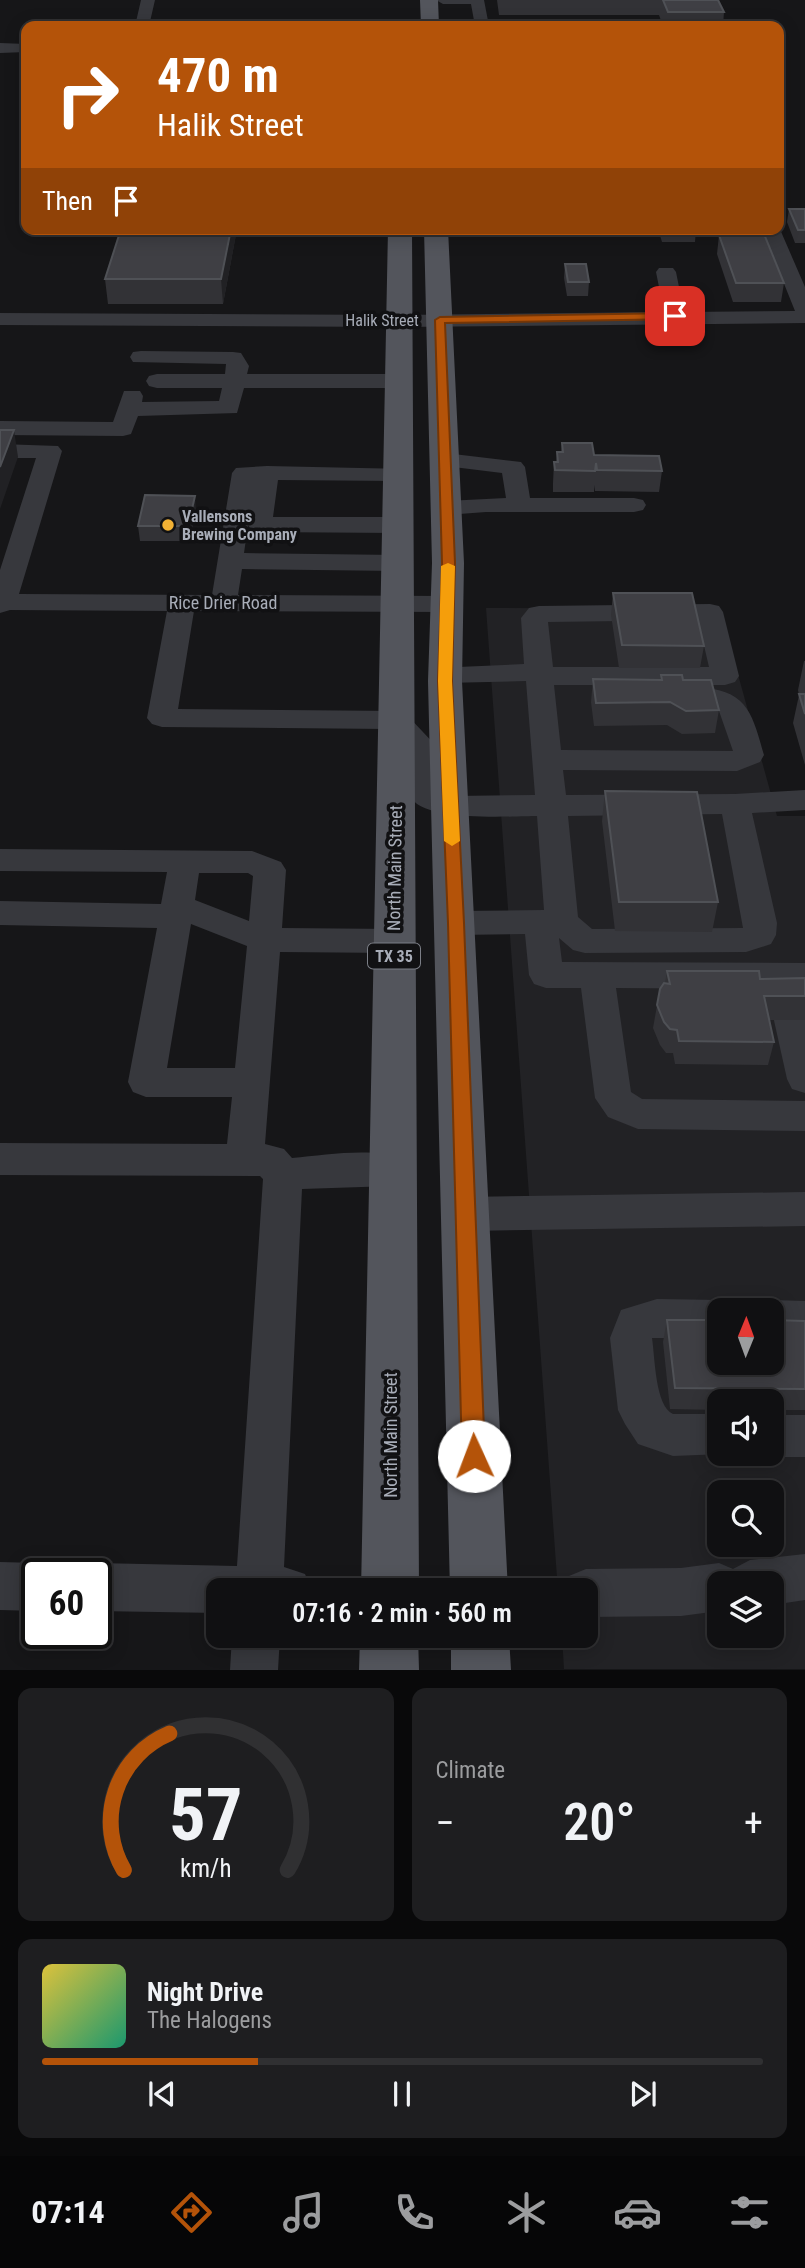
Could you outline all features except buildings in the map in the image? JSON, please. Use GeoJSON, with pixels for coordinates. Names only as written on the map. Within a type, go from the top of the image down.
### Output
{"type":"FeatureCollection","features":[{"type":"Feature","properties":{"kind":"main road"},"geometry":{"type":"LineString","coordinates":[[429,0],[430,21]]}},
{"type":"Feature","properties":{"kind":"main road","name":"North Main Street"},"geometry":{"type":"LineString","coordinates":[[401,235],[445,460],[448,563],[445,674],[478,1578]]}},
{"type":"Feature","properties":{"kind":"main road","name":"North Main Street"},"geometry":{"type":"LineString","coordinates":[[390,1578],[399,381],[420,321],[435,235]]}},
{"type":"Feature","properties":{"kind":"main road"},"geometry":{"type":"LineString","coordinates":[[389,1648],[389,1670]]}},
{"type":"Feature","properties":{"kind":"main road"},"geometry":{"type":"LineString","coordinates":[[480,1648],[481,1670]]}},
{"type":"Feature","properties":{"kind":"street"},"geometry":{"type":"LineString","coordinates":[[143,21],[148,0]]}},
{"type":"Feature","properties":{"kind":"street"},"geometry":{"type":"LineString","coordinates":[[443,0],[477,0],[481,21]]}},
{"type":"Feature","properties":{"kind":"street"},"geometry":{"type":"LineString","coordinates":[[0,48],[21,48]]}},
{"type":"Feature","properties":{"kind":"street"},"geometry":{"type":"LineString","coordinates":[[773,235],[805,311]]}},
{"type":"Feature","properties":{"kind":"street"},"geometry":{"type":"LineString","coordinates":[[666,272],[675,316]]}},
{"type":"Feature","properties":{"kind":"street","name":"Halik Street"},"geometry":{"type":"LineString","coordinates":[[143,346],[420,321],[675,316],[805,317]]}},
{"type":"Feature","properties":{"kind":"street"},"geometry":{"type":"LineString","coordinates":[[0,319],[37,319],[30,339],[143,346],[233,358],[237,361],[226,429],[128,411],[0,428]]}},
{"type":"Feature","properties":{"kind":"street"},"geometry":{"type":"LineString","coordinates":[[128,411],[154,389],[157,381],[157,373],[143,346]]}},
{"type":"Feature","properties":{"kind":"street"},"geometry":{"type":"LineString","coordinates":[[128,411],[121,389],[124,375],[143,346]]}},
{"type":"Feature","properties":{"kind":"street"},"geometry":{"type":"LineString","coordinates":[[157,381],[399,381]]}},
{"type":"Feature","properties":{"kind":"street"},"geometry":{"type":"LineString","coordinates":[[0,451],[50,451],[1,603]]}},
{"type":"Feature","properties":{"kind":"street"},"geometry":{"type":"LineString","coordinates":[[445,460],[513,467],[519,505]]}},
{"type":"Feature","properties":{"kind":"street"},"geometry":{"type":"LineString","coordinates":[[224,602],[244,472],[266,483],[347,495]]}},
{"type":"Feature","properties":{"kind":"street"},"geometry":{"type":"LineString","coordinates":[[266,483],[399,474]]}},
{"type":"Feature","properties":{"kind":"street"},"geometry":{"type":"LineString","coordinates":[[266,483],[260,524],[398,544]]}},
{"type":"Feature","properties":{"kind":"street"},"geometry":{"type":"LineString","coordinates":[[446,508],[634,505]]}},
{"type":"Feature","properties":{"kind":"street"},"geometry":{"type":"LineString","coordinates":[[230,561],[398,544]]}},
{"type":"Feature","properties":{"kind":"street"},"geometry":{"type":"LineString","coordinates":[[182,602],[162,718],[396,720],[424,750],[425,795],[451,806],[805,800]]}},
{"type":"Feature","properties":{"kind":"street","name":"Rice Drier Road"},"geometry":{"type":"LineString","coordinates":[[1,603],[446,604]]}},
{"type":"Feature","properties":{"kind":"street"},"geometry":{"type":"LineString","coordinates":[[540,681],[725,676],[710,612],[539,614],[534,618],[551,803],[552,921],[546,975],[793,976],[805,1079]]}},
{"type":"Feature","properties":{"kind":"street"},"geometry":{"type":"LineString","coordinates":[[445,674],[725,700],[737,710],[749,755],[737,761],[547,761]]}},
{"type":"Feature","properties":{"kind":"street"},"geometry":{"type":"LineString","coordinates":[[456,923],[552,921],[585,941],[747,940],[759,934],[760,923],[737,761]]}},
{"type":"Feature","properties":{"kind":"street"},"geometry":{"type":"LineString","coordinates":[[0,860],[252,862],[270,870],[245,1160]]}},
{"type":"Feature","properties":{"kind":"street"},"geometry":{"type":"LineString","coordinates":[[185,861],[146,1082],[252,1083]]}},
{"type":"Feature","properties":{"kind":"street"},"geometry":{"type":"LineString","coordinates":[[0,913],[176,911],[264,940],[394,941]]}},
{"type":"Feature","properties":{"kind":"street"},"geometry":{"type":"LineString","coordinates":[[597,976],[613,1097],[621,1106],[638,1114],[805,1116]]}},
{"type":"Feature","properties":{"kind":"street"},"geometry":{"type":"LineString","coordinates":[[0,1159],[270,1160],[284,1175],[268,1578]]}},
{"type":"Feature","properties":{"kind":"street"},"geometry":{"type":"LineString","coordinates":[[284,1175],[334,1170],[392,1170]]}},
{"type":"Feature","properties":{"kind":"street"},"geometry":{"type":"LineString","coordinates":[[464,1213],[805,1209]]}},
{"type":"Feature","properties":{"kind":"street"},"geometry":{"type":"LineString","coordinates":[[707,1319],[657,1318],[636,1323],[631,1338],[640,1410],[654,1429],[673,1434],[707,1435]]}},
{"type":"Feature","properties":{"kind":"street"},"geometry":{"type":"LineString","coordinates":[[784,1320],[805,1320]]}},
{"type":"Feature","properties":{"kind":"street"},"geometry":{"type":"LineString","coordinates":[[784,1436],[805,1436]]}},
{"type":"Feature","properties":{"kind":"street"},"geometry":{"type":"LineString","coordinates":[[784,1580],[805,1577]]}},
{"type":"Feature","properties":{"kind":"street"},"geometry":{"type":"LineString","coordinates":[[0,1586],[21,1587]]}},
{"type":"Feature","properties":{"kind":"street"},"geometry":{"type":"LineString","coordinates":[[112,1587],[206,1589]]}},
{"type":"Feature","properties":{"kind":"street"},"geometry":{"type":"LineString","coordinates":[[598,1593],[681,1592],[707,1589]]}},
{"type":"Feature","properties":{"kind":"street"},"geometry":{"type":"LineString","coordinates":[[254,1670],[255,1648]]}},
{"type":"Feature","properties":{"kind":"shaded area"},"geometry":{"type":"Polygon","coordinates":[[[486,608],[720,609],[777,816],[805,816],[805,1669],[564,1669],[563,1648],[598,1648],[598,1578],[557,1578],[486,608]]]}},
{"type":"Feature","properties":{"kind":"slow traffic"},"geometry":{"type":"LineString","coordinates":[[448,566],[445,681],[452,841]]}},
{"type":"Feature","properties":{"kind":"place","name":"Vallensons Brewing Company"},"geometry":{"type":"Point","coordinates":[168,525]}},
{"type":"Feature","properties":{"kind":"route"},"geometry":{"type":"LineString","coordinates":[[474,1456],[445,681],[448,563],[440,320],[675,316]]}}]}
